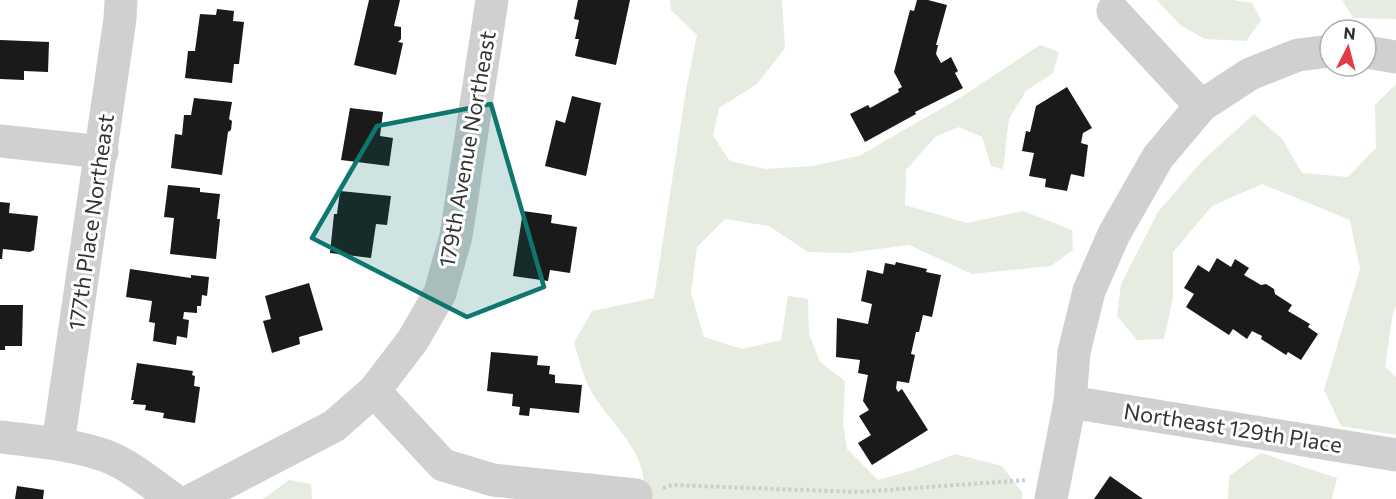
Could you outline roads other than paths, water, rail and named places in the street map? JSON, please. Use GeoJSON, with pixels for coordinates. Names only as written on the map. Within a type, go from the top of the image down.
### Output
{"type":"FeatureCollection","features":[{"type":"Feature","properties":{"kind":"street","name":"177th Place Northeast"},"geometry":{"type":"LineString","coordinates":[[58,444],[102,152],[121,0]]}},
{"type":"Feature","properties":{"kind":"street","name":"179th Avenue Northeast"},"geometry":{"type":"LineString","coordinates":[[194,499],[334,426],[374,391],[413,340],[440,292],[456,236],[492,0]]}},
{"type":"Feature","properties":{"kind":"street"},"geometry":{"type":"LineString","coordinates":[[1113,11],[1201,106]]}},
{"type":"Feature","properties":{"kind":"street"},"geometry":{"type":"LineString","coordinates":[[1053,488],[1070,402],[1074,352],[1089,291],[1114,234],[1158,157],[1201,106],[1250,74],[1298,55],[1318,52]]}},
{"type":"Feature","properties":{"kind":"street"},"geometry":{"type":"LineString","coordinates":[[1378,54],[1396,57]]}},
{"type":"Feature","properties":{"kind":"street"},"geometry":{"type":"LineString","coordinates":[[0,141],[102,152]]}},
{"type":"Feature","properties":{"kind":"street"},"geometry":{"type":"LineString","coordinates":[[374,391],[443,465],[493,480],[636,495]]}},
{"type":"Feature","properties":{"kind":"street","name":"Northeast 129th Place"},"geometry":{"type":"LineString","coordinates":[[1070,402],[1396,455]]}},
{"type":"Feature","properties":{"kind":"street"},"geometry":{"type":"LineString","coordinates":[[0,438],[58,444],[107,456],[143,477],[173,499]]}}]}
